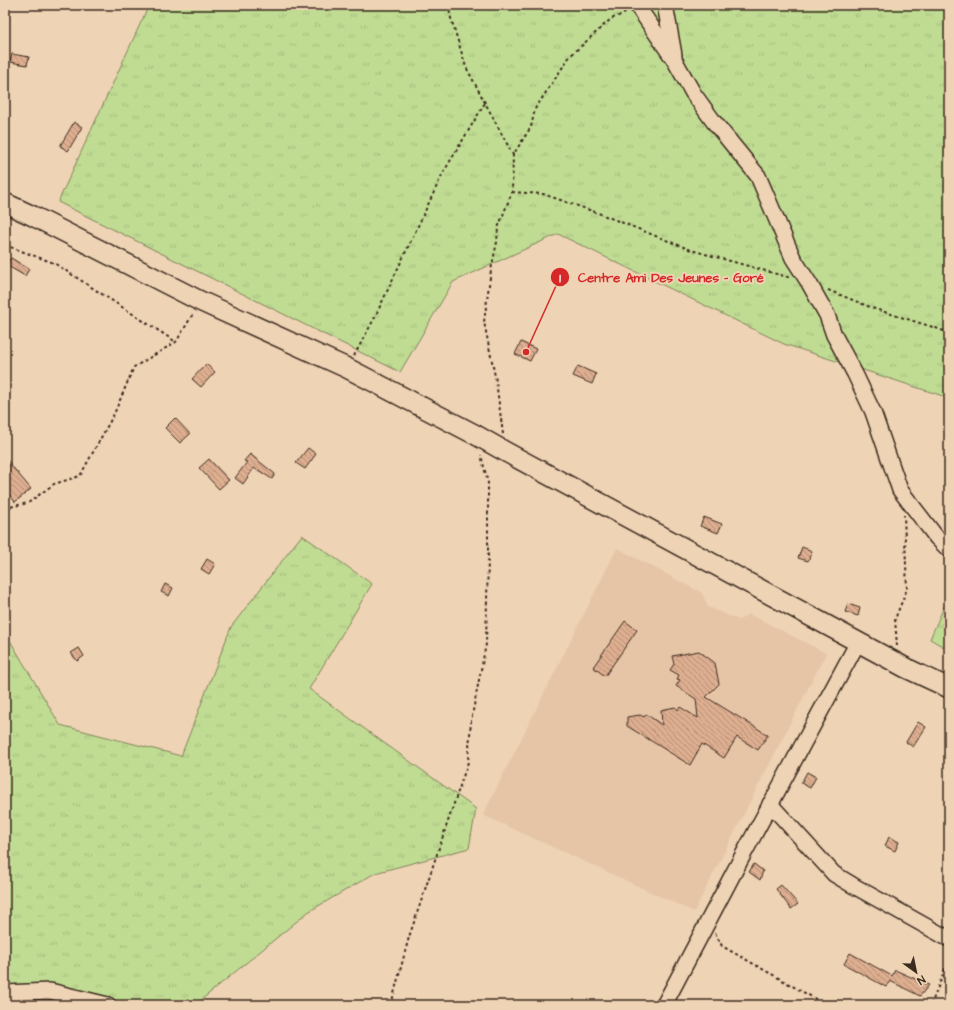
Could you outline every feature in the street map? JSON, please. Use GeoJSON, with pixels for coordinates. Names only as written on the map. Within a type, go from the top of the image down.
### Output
{"type":"FeatureCollection","features":[{"type":"Feature","properties":{"kind":"main road"},"geometry":{"type":"LineString","coordinates":[[5,203],[40,219],[200,301],[347,368],[476,435],[906,668],[949,688]]}},
{"type":"Feature","properties":{"kind":"street"},"geometry":{"type":"LineString","coordinates":[[667,5],[666,10],[675,61]]}},
{"type":"Feature","properties":{"kind":"street"},"geometry":{"type":"LineString","coordinates":[[638,6],[675,61],[692,92],[714,122],[758,176],[793,258],[827,315],[834,335],[873,412],[900,490],[937,538],[949,550]]}},
{"type":"Feature","properties":{"kind":"street"},"geometry":{"type":"LineString","coordinates":[[664,1005],[770,804],[858,642]]}},
{"type":"Feature","properties":{"kind":"street"},"geometry":{"type":"LineString","coordinates":[[770,804],[834,874],[949,939]]}},
{"type":"Feature","properties":{"kind":"street"},"geometry":{"type":"LineString","coordinates":[[5,993],[50,991],[108,1005]]}},
{"type":"Feature","properties":{"kind":"path"},"geometry":{"type":"LineString","coordinates":[[449,5],[450,15],[466,67],[513,155],[512,192],[498,228],[484,322],[496,381],[506,452]]}},
{"type":"Feature","properties":{"kind":"path"},"geometry":{"type":"LineString","coordinates":[[513,155],[531,127],[535,109],[570,56],[611,19],[638,6]]}},
{"type":"Feature","properties":{"kind":"path"},"geometry":{"type":"LineString","coordinates":[[347,368],[374,319],[443,173],[485,103]]}},
{"type":"Feature","properties":{"kind":"path"},"geometry":{"type":"LineString","coordinates":[[512,192],[543,194],[598,213],[691,250],[808,283],[875,309],[949,333]]}},
{"type":"Feature","properties":{"kind":"path"},"geometry":{"type":"LineString","coordinates":[[5,245],[54,263],[176,342]]}},
{"type":"Feature","properties":{"kind":"path"},"geometry":{"type":"LineString","coordinates":[[5,508],[28,503],[54,484],[80,476],[114,414],[134,367],[176,342],[200,301]]}},
{"type":"Feature","properties":{"kind":"path"},"geometry":{"type":"LineString","coordinates":[[390,1005],[409,937],[468,762],[471,721],[486,644],[488,483],[476,435]]}},
{"type":"Feature","properties":{"kind":"path"},"geometry":{"type":"LineString","coordinates":[[900,490],[904,517],[906,588],[895,619],[896,645],[906,668]]}},
{"type":"Feature","properties":{"kind":"path"},"geometry":{"type":"LineString","coordinates":[[708,921],[722,946],[826,1005]]}},
{"type":"Feature","properties":{"kind":"path"},"geometry":{"type":"LineString","coordinates":[[931,1005],[949,959]]}},
{"type":"Feature","properties":{"kind":"shaded area"},"geometry":{"type":"Polygon","coordinates":[[[617,548],[702,593],[708,607],[739,620],[749,614],[826,653],[694,912],[483,815],[617,548]]]}},
{"type":"Feature","properties":{"kind":"green space"},"geometry":{"type":"Polygon","coordinates":[[[149,5],[949,5],[949,398],[784,344],[558,234],[453,282],[400,372],[58,202],[149,5]]]}},
{"type":"Feature","properties":{"kind":"green space"},"geometry":{"type":"Polygon","coordinates":[[[302,535],[372,584],[309,689],[476,809],[469,848],[375,873],[308,912],[195,1005],[108,1005],[5,990],[5,632],[60,725],[181,756],[231,627],[302,535]]]}},
{"type":"Feature","properties":{"kind":"green space"},"geometry":{"type":"Polygon","coordinates":[[[949,595],[949,650],[930,639],[949,595]]]}},
{"type":"Feature","properties":{"kind":"building"},"geometry":{"type":"Polygon","coordinates":[[[12,54],[29,57],[27,65],[10,62],[12,54]]]}},
{"type":"Feature","properties":{"kind":"building"},"geometry":{"type":"Polygon","coordinates":[[[74,122],[82,127],[68,151],[60,146],[74,122]]]}},
{"type":"Feature","properties":{"kind":"building"},"geometry":{"type":"Polygon","coordinates":[[[11,258],[29,269],[25,276],[6,265],[11,258]]]}},
{"type":"Feature","properties":{"kind":"building"},"geometry":{"type":"Polygon","coordinates":[[[521,342],[536,349],[530,361],[515,354],[521,342]]]}},
{"type":"Feature","properties":{"kind":"building"},"geometry":{"type":"Polygon","coordinates":[[[206,364],[215,372],[201,387],[192,379],[206,364]]]}},
{"type":"Feature","properties":{"kind":"building"},"geometry":{"type":"Polygon","coordinates":[[[578,366],[596,374],[592,384],[573,376],[578,366]]]}},
{"type":"Feature","properties":{"kind":"building"},"geometry":{"type":"Polygon","coordinates":[[[175,418],[190,434],[180,443],[165,428],[175,418]]]}},
{"type":"Feature","properties":{"kind":"building"},"geometry":{"type":"Polygon","coordinates":[[[308,448],[316,454],[305,469],[296,463],[308,448]]]}},
{"type":"Feature","properties":{"kind":"building"},"geometry":{"type":"Polygon","coordinates":[[[250,454],[275,474],[272,479],[254,468],[243,484],[235,478],[247,462],[244,461],[250,454]]]}},
{"type":"Feature","properties":{"kind":"building"},"geometry":{"type":"Polygon","coordinates":[[[5,458],[31,489],[15,502],[5,489],[5,458]]]}},
{"type":"Feature","properties":{"kind":"building"},"geometry":{"type":"Polygon","coordinates":[[[209,459],[229,480],[219,489],[199,468],[209,459]]]}},
{"type":"Feature","properties":{"kind":"building"},"geometry":{"type":"Polygon","coordinates":[[[704,517],[722,524],[718,533],[700,526],[704,517]]]}},
{"type":"Feature","properties":{"kind":"building"},"geometry":{"type":"Polygon","coordinates":[[[802,547],[812,551],[808,561],[798,558],[802,547]]]}},
{"type":"Feature","properties":{"kind":"building"},"geometry":{"type":"Polygon","coordinates":[[[207,559],[215,564],[209,574],[201,569],[207,559]]]}},
{"type":"Feature","properties":{"kind":"building"},"geometry":{"type":"Polygon","coordinates":[[[165,584],[173,588],[169,596],[161,592],[165,584]]]}},
{"type":"Feature","properties":{"kind":"building"},"geometry":{"type":"Polygon","coordinates":[[[848,604],[860,608],[858,616],[845,612],[848,604]]]}},
{"type":"Feature","properties":{"kind":"building"},"geometry":{"type":"Polygon","coordinates":[[[625,621],[637,630],[605,676],[593,667],[625,621]]]}},
{"type":"Feature","properties":{"kind":"building"},"geometry":{"type":"Polygon","coordinates":[[[79,648],[84,656],[77,661],[71,653],[79,648]]]}},
{"type":"Feature","properties":{"kind":"building"},"geometry":{"type":"Polygon","coordinates":[[[699,651],[715,663],[719,684],[706,697],[768,735],[758,750],[737,737],[724,758],[702,744],[690,765],[627,726],[627,717],[640,715],[644,717],[646,714],[662,725],[661,710],[675,707],[678,710],[680,707],[698,718],[696,699],[676,686],[680,680],[677,679],[679,675],[670,670],[674,664],[672,656],[699,651]]]}},
{"type":"Feature","properties":{"kind":"building"},"geometry":{"type":"Polygon","coordinates":[[[918,722],[926,727],[913,747],[906,742],[918,722]]]}},
{"type":"Feature","properties":{"kind":"building"},"geometry":{"type":"Polygon","coordinates":[[[807,772],[816,777],[810,788],[801,783],[807,772]]]}},
{"type":"Feature","properties":{"kind":"building"},"geometry":{"type":"Polygon","coordinates":[[[889,837],[899,842],[895,851],[885,846],[889,837]]]}},
{"type":"Feature","properties":{"kind":"building"},"geometry":{"type":"Polygon","coordinates":[[[754,864],[763,871],[760,880],[749,872],[754,864]]]}},
{"type":"Feature","properties":{"kind":"building"},"geometry":{"type":"Polygon","coordinates":[[[781,885],[798,904],[791,909],[776,889],[781,885]]]}},
{"type":"Feature","properties":{"kind":"building"},"geometry":{"type":"Polygon","coordinates":[[[850,953],[892,976],[895,970],[929,985],[920,996],[890,981],[886,987],[844,964],[850,953]]]}},
{"type":"Feature","properties":{"kind":"place","name":"Centre Ami Des Jeunes - Goré"},"geometry":{"type":"Point","coordinates":[526,352]}}]}
